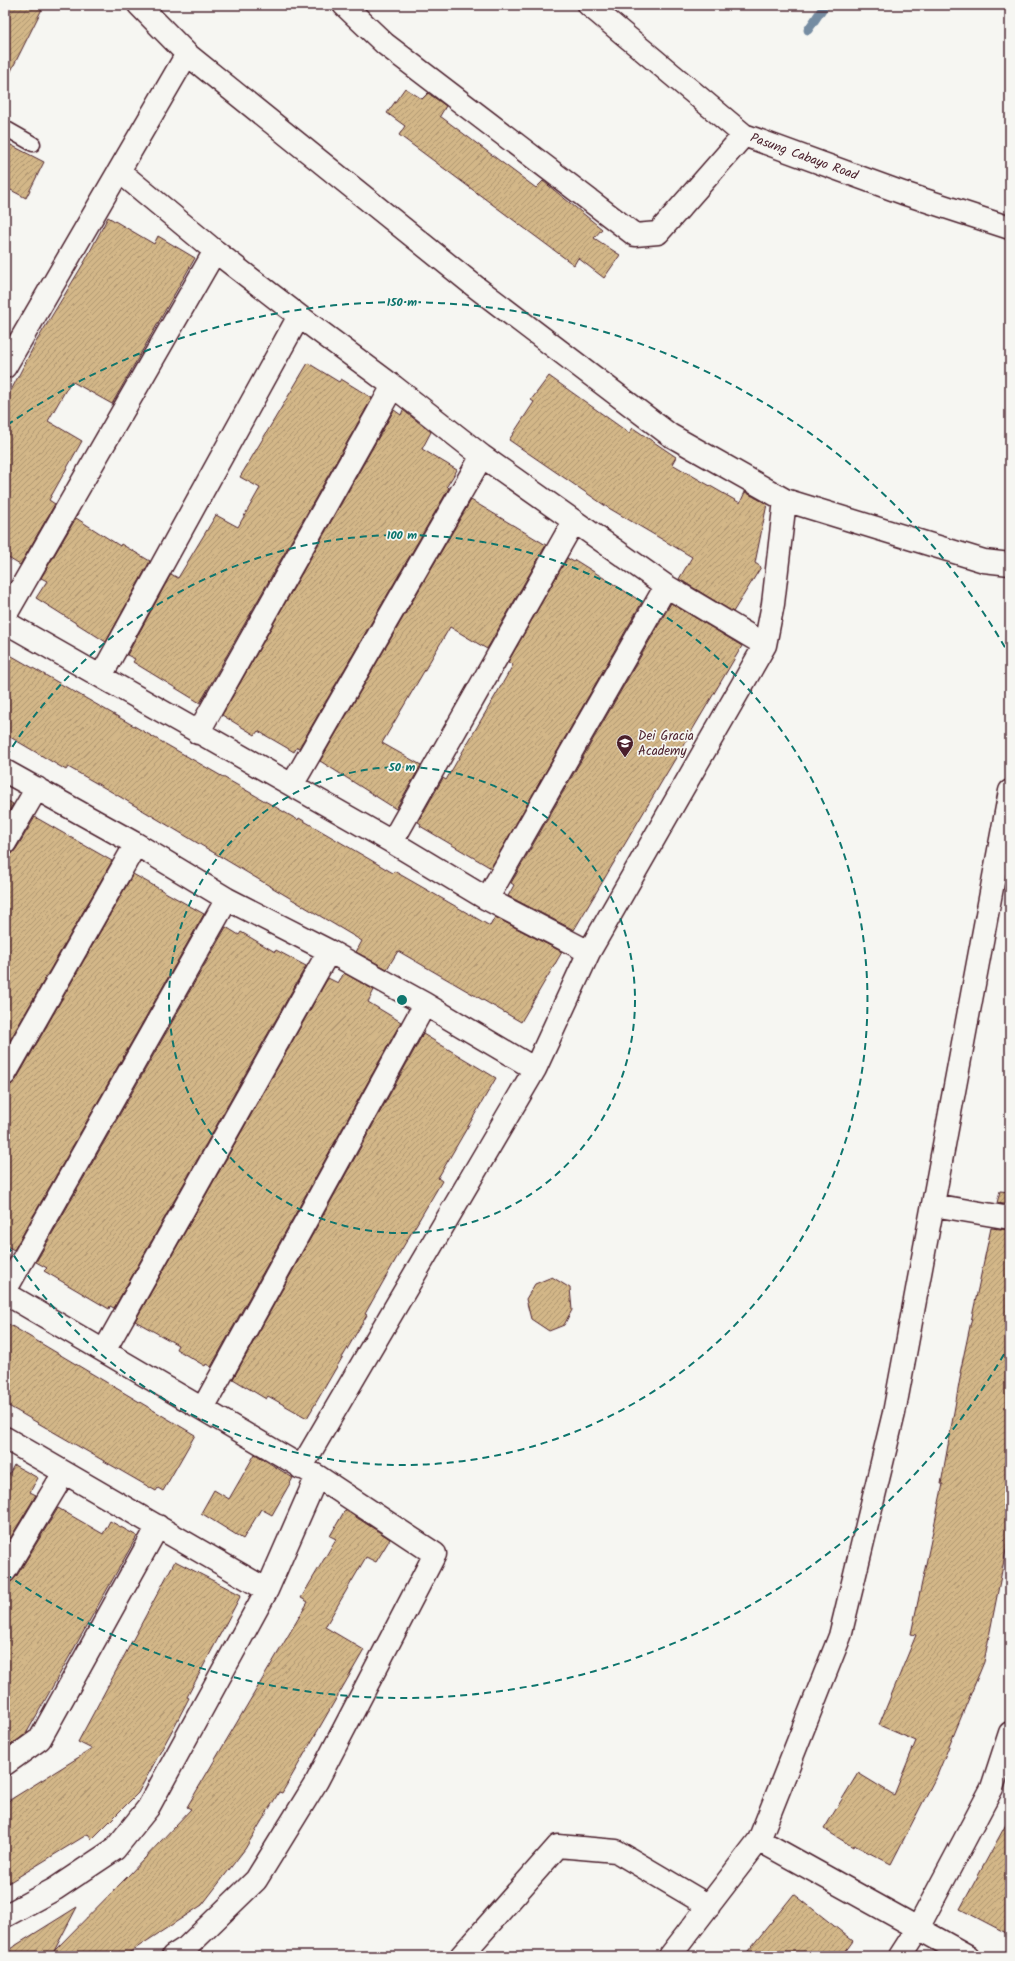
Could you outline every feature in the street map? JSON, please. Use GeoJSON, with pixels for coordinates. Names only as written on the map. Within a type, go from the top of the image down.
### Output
{"type":"FeatureCollection","features":[{"type":"Feature","properties":{"kind":"street"},"geometry":{"type":"LineString","coordinates":[[139,5],[186,54],[477,288],[670,435],[785,500],[984,561],[1010,564]]}},
{"type":"Feature","properties":{"kind":"street"},"geometry":{"type":"LineString","coordinates":[[344,5],[385,44],[635,235],[658,233],[744,135]]}},
{"type":"Feature","properties":{"kind":"street","name":"Pasung Cabayo Road"},"geometry":{"type":"LineString","coordinates":[[589,5],[744,135],[903,194],[1010,228]]}},
{"type":"Feature","properties":{"kind":"street"},"geometry":{"type":"LineString","coordinates":[[5,367],[186,54]]}},
{"type":"Feature","properties":{"kind":"street"},"geometry":{"type":"LineString","coordinates":[[119,171],[215,251],[393,386],[482,456],[666,586],[765,645]]}},
{"type":"Feature","properties":{"kind":"street"},"geometry":{"type":"LineString","coordinates":[[5,616],[215,251]]}},
{"type":"Feature","properties":{"kind":"street"},"geometry":{"type":"LineString","coordinates":[[102,676],[299,316]]}},
{"type":"Feature","properties":{"kind":"street"},"geometry":{"type":"LineString","coordinates":[[198,733],[393,386]]}},
{"type":"Feature","properties":{"kind":"street"},"geometry":{"type":"LineString","coordinates":[[292,785],[482,456]]}},
{"type":"Feature","properties":{"kind":"street"},"geometry":{"type":"LineString","coordinates":[[5,1916],[55,1889],[115,1849],[148,1808],[267,1590],[309,1472],[535,1068],[589,952],[765,645],[773,604],[785,500]]}},
{"type":"Feature","properties":{"kind":"street"},"geometry":{"type":"LineString","coordinates":[[392,842],[574,521]]}},
{"type":"Feature","properties":{"kind":"street"},"geometry":{"type":"LineString","coordinates":[[487,899],[666,586]]}},
{"type":"Feature","properties":{"kind":"street"},"geometry":{"type":"LineString","coordinates":[[5,622],[392,842],[487,899],[589,952]]}},
{"type":"Feature","properties":{"kind":"street"},"geometry":{"type":"LineString","coordinates":[[5,771],[136,844],[227,899],[330,951],[535,1068]]}},
{"type":"Feature","properties":{"kind":"street"},"geometry":{"type":"LineString","coordinates":[[5,843],[37,788]]}},
{"type":"Feature","properties":{"kind":"street"},"geometry":{"type":"LineString","coordinates":[[670,1956],[759,1840],[840,1636],[894,1413],[1010,790]]}},
{"type":"Feature","properties":{"kind":"street"},"geometry":{"type":"LineString","coordinates":[[5,1074],[136,844]]}},
{"type":"Feature","properties":{"kind":"street"},"geometry":{"type":"LineString","coordinates":[[173,1956],[187,1947],[256,1880],[317,1781],[435,1554],[309,1472],[5,1292],[227,899]]}},
{"type":"Feature","properties":{"kind":"street"},"geometry":{"type":"LineString","coordinates":[[104,1351],[330,951]]}},
{"type":"Feature","properties":{"kind":"street"},"geometry":{"type":"LineString","coordinates":[[203,1408],[425,1004]]}},
{"type":"Feature","properties":{"kind":"street"},"geometry":{"type":"LineString","coordinates":[[933,1205],[1010,1218]]}},
{"type":"Feature","properties":{"kind":"street"},"geometry":{"type":"LineString","coordinates":[[5,1438],[267,1590]]}},
{"type":"Feature","properties":{"kind":"street"},"geometry":{"type":"LineString","coordinates":[[5,1571],[64,1473]]}},
{"type":"Feature","properties":{"kind":"street"},"geometry":{"type":"LineString","coordinates":[[5,1764],[40,1739],[158,1526]]}},
{"type":"Feature","properties":{"kind":"street"},"geometry":{"type":"LineString","coordinates":[[900,1956],[918,1928],[992,1788],[1010,1733]]}},
{"type":"Feature","properties":{"kind":"street"},"geometry":{"type":"LineString","coordinates":[[759,1840],[968,1956]]}},
{"type":"Feature","properties":{"kind":"street"},"geometry":{"type":"LineString","coordinates":[[461,1956],[558,1846],[616,1851],[709,1906]]}},
{"type":"Feature","properties":{"kind":"lane"},"geometry":{"type":"LineString","coordinates":[[5,128],[33,144]]}},
{"type":"Feature","properties":{"kind":"building"},"geometry":{"type":"Polygon","coordinates":[[[5,5],[44,5],[5,83],[5,5]]]}},
{"type":"Feature","properties":{"kind":"building"},"geometry":{"type":"Polygon","coordinates":[[[405,88],[422,99],[428,93],[446,106],[440,116],[536,188],[543,181],[602,229],[594,238],[620,255],[604,278],[578,258],[574,265],[399,135],[405,126],[387,113],[405,88]]]}},
{"type":"Feature","properties":{"kind":"building"},"geometry":{"type":"Polygon","coordinates":[[[5,142],[44,162],[26,198],[5,187],[5,142]]]}},
{"type":"Feature","properties":{"kind":"building"},"geometry":{"type":"Polygon","coordinates":[[[108,217],[154,244],[158,236],[195,258],[112,404],[71,381],[48,421],[82,441],[49,500],[55,504],[20,565],[5,556],[5,402],[36,342],[85,261],[108,217]]]}},
{"type":"Feature","properties":{"kind":"building"},"geometry":{"type":"Polygon","coordinates":[[[308,363],[339,382],[341,379],[372,398],[200,703],[133,662],[135,659],[127,655],[171,574],[178,578],[216,515],[238,527],[260,488],[240,477],[308,363]]]}},
{"type":"Feature","properties":{"kind":"building"},"geometry":{"type":"Polygon","coordinates":[[[549,376],[629,433],[633,428],[676,457],[672,464],[740,503],[745,492],[767,504],[755,563],[761,567],[733,612],[679,579],[692,557],[607,507],[509,440],[534,402],[531,400],[549,376]]]}},
{"type":"Feature","properties":{"kind":"building"},"geometry":{"type":"Polygon","coordinates":[[[394,410],[401,415],[403,410],[431,432],[422,449],[457,470],[447,486],[449,488],[299,748],[297,747],[294,752],[258,731],[255,735],[222,715],[394,410]]]}},
{"type":"Feature","properties":{"kind":"building"},"geometry":{"type":"Polygon","coordinates":[[[471,500],[546,545],[487,649],[450,627],[382,743],[421,765],[396,809],[320,761],[471,500]]]}},
{"type":"Feature","properties":{"kind":"building"},"geometry":{"type":"Polygon","coordinates":[[[76,518],[120,546],[121,544],[150,561],[106,642],[36,598],[47,581],[41,578],[76,518]]]}},
{"type":"Feature","properties":{"kind":"building"},"geometry":{"type":"Polygon","coordinates":[[[567,558],[574,562],[575,560],[642,602],[491,868],[420,826],[421,824],[418,822],[443,778],[446,780],[513,665],[508,662],[567,558]]]}},
{"type":"Feature","properties":{"kind":"building","name":"Dei Gracia Academy"},"geometry":{"type":"Polygon","coordinates":[[[671,603],[742,646],[574,930],[508,896],[514,885],[511,883],[671,603]]]}},
{"type":"Feature","properties":{"kind":"building"},"geometry":{"type":"Polygon","coordinates":[[[5,652],[298,820],[299,818],[393,873],[394,871],[490,926],[495,917],[562,952],[521,1022],[398,951],[387,969],[356,952],[362,941],[117,795],[68,767],[66,770],[5,734],[5,652]]]}},
{"type":"Feature","properties":{"kind":"building"},"geometry":{"type":"Polygon","coordinates":[[[5,799],[13,804],[5,818],[5,799]]]}},
{"type":"Feature","properties":{"kind":"building"},"geometry":{"type":"Polygon","coordinates":[[[35,817],[112,861],[5,1049],[5,855],[12,854],[16,849],[35,817]]]}},
{"type":"Feature","properties":{"kind":"building"},"geometry":{"type":"Polygon","coordinates":[[[133,874],[204,914],[14,1250],[5,1245],[5,1086],[11,1085],[16,1080],[133,874]]]}},
{"type":"Feature","properties":{"kind":"building"},"geometry":{"type":"Polygon","coordinates":[[[226,927],[239,935],[241,932],[275,952],[276,950],[306,966],[114,1308],[110,1306],[109,1309],[44,1271],[47,1268],[36,1262],[226,927]]]}},
{"type":"Feature","properties":{"kind":"building"},"geometry":{"type":"Polygon","coordinates":[[[344,973],[374,990],[368,1002],[401,1022],[211,1367],[206,1364],[205,1366],[176,1349],[178,1345],[135,1321],[328,978],[338,983],[344,973]]]}},
{"type":"Feature","properties":{"kind":"building"},"geometry":{"type":"Polygon","coordinates":[[[423,1034],[496,1078],[438,1178],[442,1181],[396,1259],[365,1314],[367,1315],[307,1418],[268,1396],[266,1399],[233,1379],[423,1034]]]}},
{"type":"Feature","properties":{"kind":"building"},"geometry":{"type":"Polygon","coordinates":[[[1000,1191],[1010,1192],[1010,1205],[997,1203],[1000,1191]]]}},
{"type":"Feature","properties":{"kind":"building"},"geometry":{"type":"Polygon","coordinates":[[[991,1228],[1010,1230],[1010,1530],[984,1662],[938,1773],[891,1864],[854,1845],[853,1847],[824,1829],[858,1773],[894,1795],[916,1741],[879,1725],[916,1635],[911,1634],[943,1484],[941,1484],[960,1373],[991,1228]]]}},
{"type":"Feature","properties":{"kind":"building"},"geometry":{"type":"Polygon","coordinates":[[[552,1277],[570,1288],[572,1310],[564,1325],[549,1331],[531,1319],[526,1299],[535,1284],[552,1277]]]}},
{"type":"Feature","properties":{"kind":"building"},"geometry":{"type":"Polygon","coordinates":[[[5,1322],[195,1435],[163,1491],[158,1488],[156,1491],[5,1404],[5,1322]]]}},
{"type":"Feature","properties":{"kind":"building"},"geometry":{"type":"Polygon","coordinates":[[[255,1454],[293,1478],[272,1515],[261,1509],[243,1539],[201,1513],[214,1490],[229,1499],[255,1454]]]}},
{"type":"Feature","properties":{"kind":"building"},"geometry":{"type":"Polygon","coordinates":[[[14,1465],[38,1478],[30,1492],[36,1495],[5,1547],[5,1477],[7,1478],[14,1465]]]}},
{"type":"Feature","properties":{"kind":"building"},"geometry":{"type":"Polygon","coordinates":[[[58,1508],[103,1534],[110,1521],[137,1536],[26,1734],[5,1749],[5,1583],[11,1582],[16,1577],[58,1508]]]}},
{"type":"Feature","properties":{"kind":"building"},"geometry":{"type":"Polygon","coordinates":[[[345,1510],[390,1539],[376,1562],[366,1557],[325,1627],[364,1650],[282,1793],[279,1792],[245,1849],[202,1905],[124,1956],[5,1956],[5,1952],[77,1907],[54,1951],[129,1875],[191,1809],[187,1807],[308,1602],[301,1598],[336,1539],[330,1536],[345,1510]]]}},
{"type":"Feature","properties":{"kind":"building"},"geometry":{"type":"Polygon","coordinates":[[[175,1561],[241,1595],[187,1697],[189,1698],[175,1725],[138,1793],[92,1839],[88,1834],[5,1885],[5,1803],[92,1749],[78,1742],[175,1561]]]}},
{"type":"Feature","properties":{"kind":"building"},"geometry":{"type":"Polygon","coordinates":[[[1010,1817],[1010,1935],[960,1909],[1010,1817]]]}},
{"type":"Feature","properties":{"kind":"building"},"geometry":{"type":"Polygon","coordinates":[[[794,1894],[853,1941],[842,1956],[744,1956],[794,1894]]]}},
{"type":"Feature","properties":{"kind":"waterway"},"geometry":{"type":"LineString","coordinates":[[808,30],[825,5]]}},
{"type":"Feature","properties":{"kind":"place","name":"Dei Gracia Academy"},"geometry":{"type":"Point","coordinates":[625,758]}}]}
